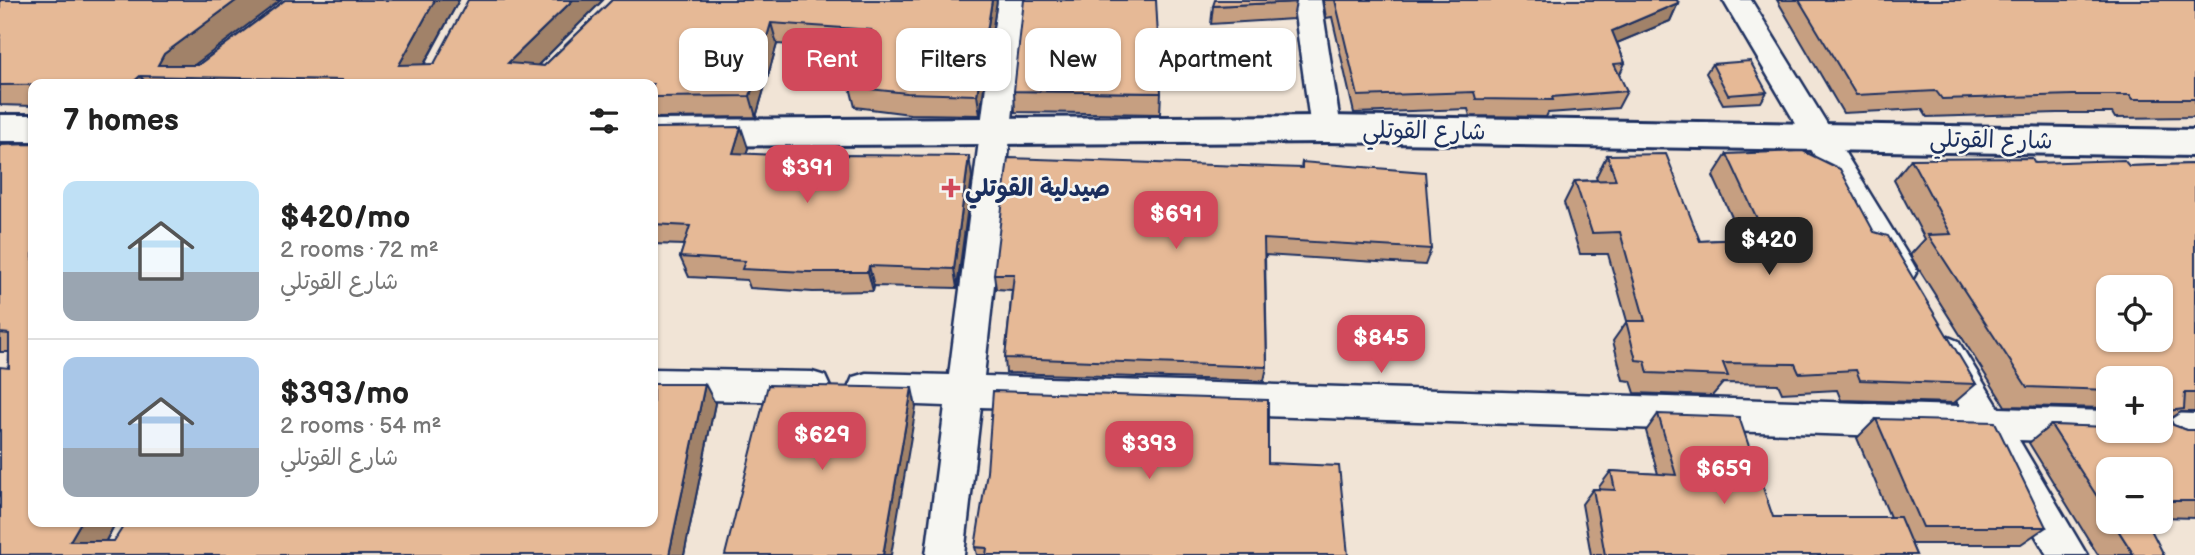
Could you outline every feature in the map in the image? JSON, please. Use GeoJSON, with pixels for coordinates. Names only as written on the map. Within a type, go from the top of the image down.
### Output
{"type":"FeatureCollection","features":[{"type":"Feature","properties":{"kind":"street"},"geometry":{"type":"LineString","coordinates":[[945,555],[1011,0]]}},
{"type":"Feature","properties":{"kind":"street"},"geometry":{"type":"LineString","coordinates":[[1307,0],[1326,129]]}},
{"type":"Feature","properties":{"kind":"street"},"geometry":{"type":"LineString","coordinates":[[1737,0],[1912,292]]}},
{"type":"Feature","properties":{"kind":"street"},"geometry":{"type":"LineString","coordinates":[[0,128],[28,128]]}},
{"type":"Feature","properties":{"kind":"street","name":"شارع القوتلي"},"geometry":{"type":"LineString","coordinates":[[658,133],[1326,129],[2195,143]]}},
{"type":"Feature","properties":{"kind":"street"},"geometry":{"type":"LineString","coordinates":[[1933,328],[2068,555]]}},
{"type":"Feature","properties":{"kind":"street"},"geometry":{"type":"LineString","coordinates":[[658,384],[965,390],[2096,427]]}},
{"type":"Feature","properties":{"kind":"street"},"geometry":{"type":"LineString","coordinates":[[2173,429],[2195,430]]}},
{"type":"Feature","properties":{"kind":"building"},"geometry":{"type":"Polygon","coordinates":[[[0,0],[237,0],[164,54],[158,65],[198,65],[285,0],[435,0],[399,65],[434,64],[468,0],[573,0],[508,63],[544,66],[612,0],[992,0],[988,28],[896,28],[896,91],[978,91],[977,95],[882,90],[882,28],[771,23],[768,33],[768,28],[679,28],[679,91],[751,91],[750,96],[658,97],[658,79],[292,79],[140,76],[137,79],[28,79],[28,85],[0,85],[0,0]]]}},
{"type":"Feature","properties":{"kind":"building"},"geometry":{"type":"Polygon","coordinates":[[[1024,0],[1156,0],[1158,28],[1135,28],[1135,91],[1161,93],[1014,91],[1024,0]]]}},
{"type":"Feature","properties":{"kind":"building"},"geometry":{"type":"Polygon","coordinates":[[[1215,0],[1296,0],[1296,2],[1213,6],[1215,0]]]}},
{"type":"Feature","properties":{"kind":"building"},"geometry":{"type":"Polygon","coordinates":[[[1335,0],[1677,0],[1678,3],[1612,31],[1625,63],[1614,64],[1627,91],[1552,97],[1553,100],[1476,99],[1474,92],[1358,96],[1335,0]]]}},
{"type":"Feature","properties":{"kind":"building"},"geometry":{"type":"Polygon","coordinates":[[[1799,0],[2195,0],[2195,99],[2073,95],[1942,99],[1936,91],[1856,95],[1799,0]]]}},
{"type":"Feature","properties":{"kind":"building"},"geometry":{"type":"Polygon","coordinates":[[[1750,61],[1767,92],[1728,95],[1712,64],[1750,61]]]}},
{"type":"Feature","properties":{"kind":"building"},"geometry":{"type":"Polygon","coordinates":[[[741,127],[733,153],[841,158],[841,155],[969,156],[954,269],[869,266],[868,272],[807,272],[742,269],[745,261],[680,257],[690,226],[658,224],[658,128],[741,127]]]}},
{"type":"Feature","properties":{"kind":"building"},"geometry":{"type":"Polygon","coordinates":[[[28,144],[28,527],[78,527],[70,541],[114,541],[123,527],[658,527],[658,384],[705,384],[669,555],[0,555],[0,367],[9,368],[9,334],[0,333],[0,145],[28,144]]]}},
{"type":"Feature","properties":{"kind":"building"},"geometry":{"type":"Polygon","coordinates":[[[1803,151],[1840,169],[1874,232],[1888,236],[1976,384],[1860,380],[1856,370],[1799,373],[1795,364],[1723,363],[1728,376],[1648,373],[1645,361],[1636,360],[1626,321],[1645,321],[1620,232],[1592,233],[1575,181],[1616,180],[1607,155],[1666,154],[1700,241],[1766,238],[1727,154],[1803,151]]]}},
{"type":"Feature","properties":{"kind":"building"},"geometry":{"type":"Polygon","coordinates":[[[1008,158],[1302,168],[1302,162],[1425,172],[1431,249],[1264,239],[1267,367],[1005,358],[1014,274],[994,274],[1008,158]]]}},
{"type":"Feature","properties":{"kind":"building"},"geometry":{"type":"Polygon","coordinates":[[[2032,158],[2035,163],[2124,160],[2129,166],[2195,164],[2195,393],[2185,393],[2184,409],[2173,410],[2173,366],[2096,366],[2096,390],[2027,387],[1928,235],[1951,234],[1911,159],[2032,158]]]}},
{"type":"Feature","properties":{"kind":"building"},"geometry":{"type":"Polygon","coordinates":[[[768,385],[912,388],[883,555],[725,555],[768,385]]]}},
{"type":"Feature","properties":{"kind":"building"},"geometry":{"type":"Polygon","coordinates":[[[993,391],[1268,400],[1268,463],[1339,466],[1348,555],[986,555],[987,548],[975,547],[987,472],[993,391]]]}},
{"type":"Feature","properties":{"kind":"building"},"geometry":{"type":"Polygon","coordinates":[[[1658,414],[1739,417],[1773,517],[1900,517],[1916,555],[1605,555],[1593,489],[1615,490],[1611,471],[1676,475],[1658,414]]]}},
{"type":"Feature","properties":{"kind":"building"},"geometry":{"type":"Polygon","coordinates":[[[1876,419],[1995,422],[2046,527],[1923,527],[1876,419]]]}},
{"type":"Feature","properties":{"kind":"building"},"geometry":{"type":"Polygon","coordinates":[[[2051,425],[2096,427],[2096,443],[2173,443],[2173,425],[2195,430],[2195,501],[2173,501],[2173,457],[2096,457],[2096,495],[2051,425]]]}},
{"type":"Feature","properties":{"kind":"building"},"geometry":{"type":"Polygon","coordinates":[[[2121,534],[2153,534],[2164,555],[2134,555],[2121,534]]]}},
{"type":"Feature","properties":{"kind":"place","name":"صيدلية القوتلي"},"geometry":{"type":"Point","coordinates":[951,188]}}]}
